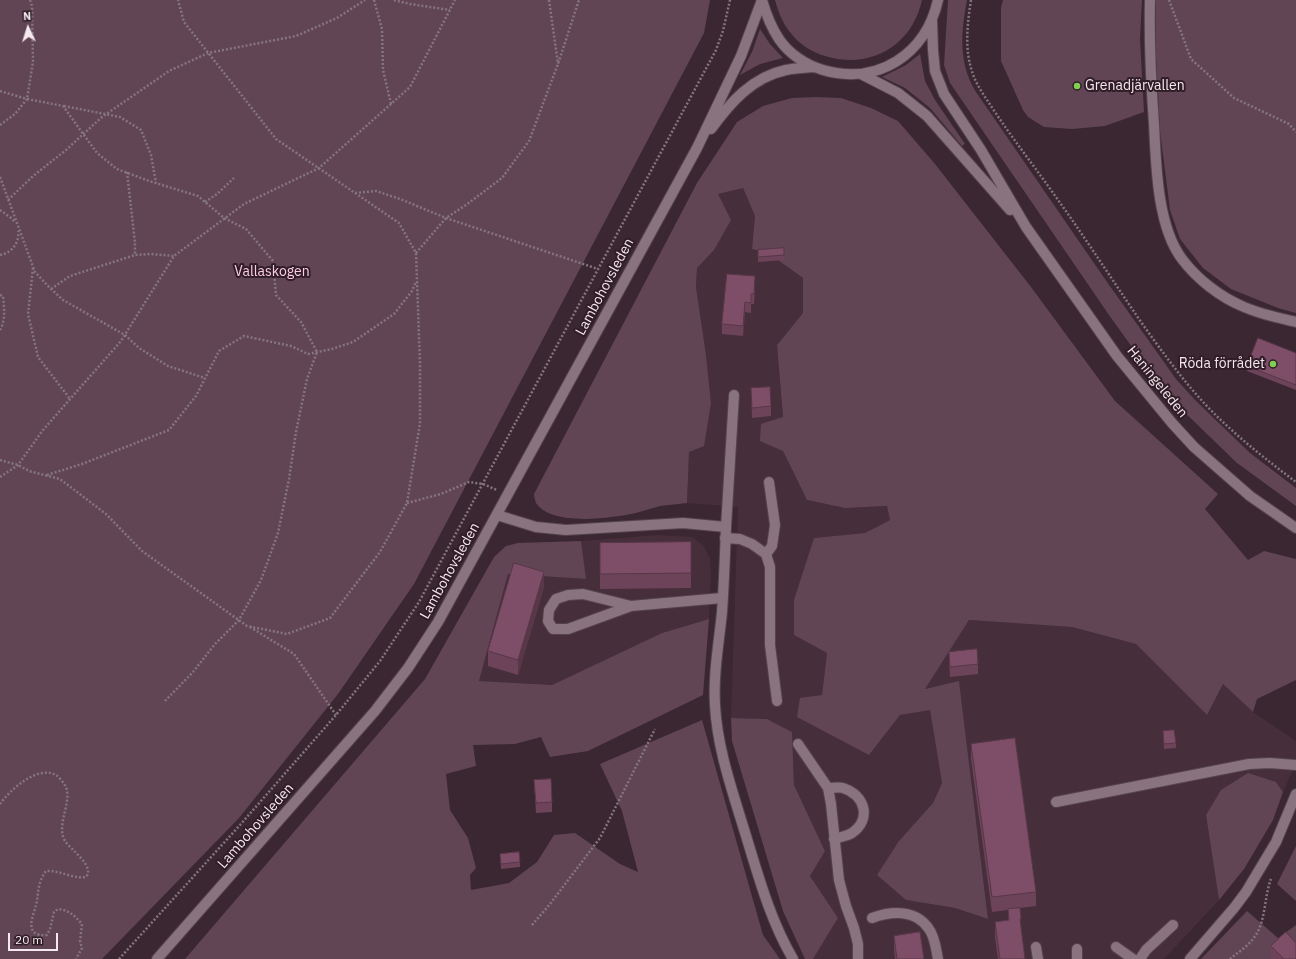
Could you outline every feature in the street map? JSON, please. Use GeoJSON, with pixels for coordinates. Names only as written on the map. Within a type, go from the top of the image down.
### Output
{"type":"FeatureCollection","features":[{"type":"Feature","properties":{"kind":"main road"},"geometry":{"type":"LineString","coordinates":[[762,0],[768,21],[780,40],[795,56],[814,67],[837,74],[861,74],[883,68],[904,57],[920,41],[932,21],[938,0]]}},
{"type":"Feature","properties":{"kind":"main road","name":"Lambohovsleden"},"geometry":{"type":"LineString","coordinates":[[157,959],[375,711],[408,668],[438,622],[697,148],[741,56],[762,0]]}},
{"type":"Feature","properties":{"kind":"main road"},"geometry":{"type":"LineString","coordinates":[[1150,0],[1149,38],[1156,151],[1164,220],[1172,240],[1181,258],[1196,275],[1218,292],[1244,307],[1296,322]]}},
{"type":"Feature","properties":{"kind":"main road","name":"Haningeleden"},"geometry":{"type":"LineString","coordinates":[[932,21],[935,71],[944,94],[981,150],[1026,227],[1117,356],[1172,423],[1194,447],[1250,496],[1296,528]]}},
{"type":"Feature","properties":{"kind":"main road","name":"Lambohovsleden"},"geometry":{"type":"LineString","coordinates":[[697,148],[722,114],[737,97],[750,86],[764,77],[785,70],[814,67]]}},
{"type":"Feature","properties":{"kind":"main road","name":"Haningeleden"},"geometry":{"type":"LineString","coordinates":[[861,74],[898,93],[927,116],[1026,227]]}},
{"type":"Feature","properties":{"kind":"main road"},"geometry":{"type":"LineString","coordinates":[[734,395],[722,598],[714,685],[716,723],[719,739],[760,882],[779,934],[793,959]]}},
{"type":"Feature","properties":{"kind":"main road"},"geometry":{"type":"LineString","coordinates":[[766,554],[772,546],[775,525],[769,482]]}},
{"type":"Feature","properties":{"kind":"main road"},"geometry":{"type":"LineString","coordinates":[[497,515],[536,527],[566,530],[683,523],[726,527]]}},
{"type":"Feature","properties":{"kind":"main road"},"geometry":{"type":"LineString","coordinates":[[725,538],[740,539],[752,544],[766,554],[770,567],[770,645],[778,701]]}},
{"type":"Feature","properties":{"kind":"main road"},"geometry":{"type":"LineString","coordinates":[[631,606],[583,594],[568,595],[556,599],[549,610],[548,621],[553,629],[568,629],[631,606],[722,598]]}},
{"type":"Feature","properties":{"kind":"main road"},"geometry":{"type":"LineString","coordinates":[[798,744],[828,788],[839,880],[858,944],[858,959]]}},
{"type":"Feature","properties":{"kind":"main road"},"geometry":{"type":"LineString","coordinates":[[1056,802],[1249,764],[1270,763],[1296,766]]}},
{"type":"Feature","properties":{"kind":"main road"},"geometry":{"type":"LineString","coordinates":[[828,788],[843,788],[860,799],[864,818],[858,827],[850,834],[834,839]]}},
{"type":"Feature","properties":{"kind":"main road"},"geometry":{"type":"LineString","coordinates":[[1190,959],[1246,892],[1276,842],[1296,794]]}},
{"type":"Feature","properties":{"kind":"main road"},"geometry":{"type":"LineString","coordinates":[[872,918],[884,914],[898,913],[912,915],[922,921],[930,929],[938,959]]}},
{"type":"Feature","properties":{"kind":"main road"},"geometry":{"type":"LineString","coordinates":[[1140,959],[1146,950],[1173,925]]}},
{"type":"Feature","properties":{"kind":"main road"},"geometry":{"type":"LineString","coordinates":[[1036,947],[1038,959]]}},
{"type":"Feature","properties":{"kind":"main road"},"geometry":{"type":"LineString","coordinates":[[1116,947],[1133,959]]}},
{"type":"Feature","properties":{"kind":"path"},"geometry":{"type":"LineString","coordinates":[[0,125],[15,114],[27,99],[33,62],[32,6],[30,0]]}},
{"type":"Feature","properties":{"kind":"path"},"geometry":{"type":"LineString","coordinates":[[178,0],[184,22],[276,139],[399,224],[416,253],[420,364],[420,423],[407,503],[380,552],[330,618],[287,634],[247,626]]}},
{"type":"Feature","properties":{"kind":"path"},"geometry":{"type":"LineString","coordinates":[[8,200],[32,177],[84,135],[106,114],[169,72],[208,53],[296,36],[337,18],[365,0]]}},
{"type":"Feature","properties":{"kind":"path"},"geometry":{"type":"LineString","coordinates":[[374,0],[382,29],[384,70],[391,104]]}},
{"type":"Feature","properties":{"kind":"path"},"geometry":{"type":"LineString","coordinates":[[394,0],[450,10]]}},
{"type":"Feature","properties":{"kind":"path"},"geometry":{"type":"LineString","coordinates":[[0,476],[18,465],[43,430],[121,341],[174,256],[244,204],[319,168],[410,87],[455,0]]}},
{"type":"Feature","properties":{"kind":"path"},"geometry":{"type":"LineString","coordinates":[[549,0],[558,64]]}},
{"type":"Feature","properties":{"kind":"path"},"geometry":{"type":"LineString","coordinates":[[416,253],[446,218],[502,178],[529,141],[558,64],[579,0]]}},
{"type":"Feature","properties":{"kind":"path"},"geometry":{"type":"LineString","coordinates":[[119,959],[240,825],[336,715],[380,661],[419,602],[716,50],[723,31],[730,0]]}},
{"type":"Feature","properties":{"kind":"path"},"geometry":{"type":"LineString","coordinates":[[972,0],[968,21],[967,45],[970,64],[975,79],[1002,124],[1050,189],[1124,297],[1182,377],[1204,403],[1238,435],[1296,482]]}},
{"type":"Feature","properties":{"kind":"path"},"geometry":{"type":"LineString","coordinates":[[1169,0],[1191,59],[1234,98],[1289,124],[1296,132]]}},
{"type":"Feature","properties":{"kind":"path"},"geometry":{"type":"LineString","coordinates":[[0,91],[27,99],[120,117],[141,130],[151,155],[156,183]]}},
{"type":"Feature","properties":{"kind":"path"},"geometry":{"type":"LineString","coordinates":[[63,106],[97,153],[116,169],[198,196],[224,218],[246,228],[273,261],[276,295],[301,322],[317,352],[307,378],[278,533],[261,580],[239,620],[215,644],[193,672],[164,702]]}},
{"type":"Feature","properties":{"kind":"path"},"geometry":{"type":"LineString","coordinates":[[126,172],[136,243],[135,255]]}},
{"type":"Feature","properties":{"kind":"path"},"geometry":{"type":"LineString","coordinates":[[0,177],[35,272],[51,289],[63,300],[125,335],[139,348],[168,366],[205,378]]}},
{"type":"Feature","properties":{"kind":"path"},"geometry":{"type":"LineString","coordinates":[[205,202],[217,194],[234,178]]}},
{"type":"Feature","properties":{"kind":"path"},"geometry":{"type":"LineString","coordinates":[[355,193],[376,191],[446,218],[598,269]]}},
{"type":"Feature","properties":{"kind":"path"},"geometry":{"type":"LineString","coordinates":[[0,210],[11,218],[17,225],[19,236],[16,245],[10,251],[0,255]]}},
{"type":"Feature","properties":{"kind":"path"},"geometry":{"type":"LineString","coordinates":[[51,289],[70,276],[135,255],[151,254],[174,256]]}},
{"type":"Feature","properties":{"kind":"path"},"geometry":{"type":"LineString","coordinates":[[33,266],[28,314],[38,357],[70,399]]}},
{"type":"Feature","properties":{"kind":"path"},"geometry":{"type":"LineString","coordinates":[[46,475],[82,464],[169,430],[196,396],[219,351],[244,336],[291,346],[308,354],[354,342],[394,314],[412,291],[416,281]]}},
{"type":"Feature","properties":{"kind":"path"},"geometry":{"type":"LineString","coordinates":[[0,295],[3,296],[5,311],[3,324],[0,330]]}},
{"type":"Feature","properties":{"kind":"path"},"geometry":{"type":"LineString","coordinates":[[0,460],[18,465],[29,471],[60,479],[106,514],[142,551],[247,626],[294,654],[336,715]]}},
{"type":"Feature","properties":{"kind":"path"},"geometry":{"type":"LineString","coordinates":[[407,503],[441,494],[469,482],[483,484]]}},
{"type":"Feature","properties":{"kind":"path"},"geometry":{"type":"LineString","coordinates":[[532,925],[550,904],[600,838],[654,729]]}},
{"type":"Feature","properties":{"kind":"path"},"geometry":{"type":"LineString","coordinates":[[0,804],[18,784],[38,774],[48,773],[56,775],[66,786],[67,796],[62,831],[65,840],[86,864],[89,874],[86,877],[81,878],[46,871],[39,884],[36,904],[31,919],[31,927],[35,933],[47,935],[54,912],[58,908],[67,910],[82,924],[80,941],[82,948],[76,959]]}},
{"type":"Feature","properties":{"kind":"path"},"geometry":{"type":"LineString","coordinates":[[1230,959],[1245,947],[1255,936],[1259,928],[1270,881],[1273,875]]}},
{"type":"Feature","properties":{"kind":"shaded area"},"geometry":{"type":"Polygon","coordinates":[[[743,188],[755,216],[752,249],[768,253],[803,278],[803,313],[777,345],[783,418],[783,451],[807,500],[845,508],[887,506],[890,520],[865,533],[814,538],[794,635],[827,653],[822,696],[869,755],[900,715],[930,709],[942,783],[933,803],[899,841],[906,900],[955,908],[988,919],[959,682],[924,689],[969,620],[1072,627],[1136,644],[1207,715],[1223,684],[1253,712],[1296,741],[1296,763],[1283,792],[1276,782],[1206,815],[1219,900],[1164,959],[813,959],[838,918],[810,876],[825,851],[794,785],[792,732],[767,719],[731,718],[738,507],[687,503],[689,452],[711,403],[696,287],[697,268],[714,250],[717,194],[743,188]]]}},
{"type":"Feature","properties":{"kind":"shaded area"},"geometry":{"type":"Polygon","coordinates":[[[658,535],[692,537],[703,545],[710,558],[711,575],[709,619],[662,633],[552,685],[479,681],[508,574],[585,579],[581,541],[658,535]]]}},
{"type":"Feature","properties":{"kind":"green space","name":"Vallaskogen"},"geometry":{"type":"Polygon","coordinates":[[[0,0],[710,0],[704,33],[414,584],[338,694],[239,818],[102,959],[0,959],[0,0]]]}},
{"type":"Feature","properties":{"kind":"green space"},"geometry":{"type":"Polygon","coordinates":[[[775,0],[922,0],[917,16],[909,30],[899,42],[873,57],[858,60],[842,60],[821,55],[812,51],[797,40],[790,33],[780,15],[775,0]]]}},
{"type":"Feature","properties":{"kind":"green space"},"geometry":{"type":"Polygon","coordinates":[[[948,0],[967,0],[963,24],[962,47],[966,70],[976,92],[1176,379],[1196,401],[1250,453],[1296,488],[1296,506],[1237,463],[1175,403],[1152,375],[1109,315],[950,83],[944,65],[948,0]]]}},
{"type":"Feature","properties":{"kind":"green space","name":"Grenadjärvallen"},"geometry":{"type":"Polygon","coordinates":[[[1003,0],[1142,0],[1140,39],[1144,112],[1105,126],[1072,129],[1044,127],[1028,117],[1023,110],[1001,61],[1001,8],[1003,0]]]}},
{"type":"Feature","properties":{"kind":"green space"},"geometry":{"type":"Polygon","coordinates":[[[1156,0],[1296,0],[1296,313],[1278,308],[1231,289],[1203,268],[1180,239],[1170,210],[1160,131],[1156,56],[1156,0]]]}},
{"type":"Feature","properties":{"kind":"green space"},"geometry":{"type":"Polygon","coordinates":[[[760,29],[770,44],[783,58],[760,64],[740,75],[752,52],[760,29]]]}},
{"type":"Feature","properties":{"kind":"green space"},"geometry":{"type":"Polygon","coordinates":[[[920,54],[925,81],[935,100],[965,144],[962,146],[930,108],[905,88],[882,77],[906,65],[920,54]]]}},
{"type":"Feature","properties":{"kind":"green space"},"geometry":{"type":"Polygon","coordinates":[[[792,98],[841,98],[871,108],[898,121],[935,164],[1031,287],[1115,401],[1218,494],[1205,509],[1248,560],[1264,551],[1296,559],[1296,680],[1257,699],[1253,712],[1223,684],[1207,715],[1136,644],[1072,627],[969,620],[925,689],[959,681],[988,919],[955,908],[906,900],[877,875],[899,841],[933,803],[942,783],[930,710],[900,715],[869,755],[797,717],[800,698],[822,695],[827,653],[794,635],[794,600],[814,538],[865,533],[890,520],[887,506],[845,508],[807,500],[783,451],[760,441],[761,424],[783,417],[777,345],[803,313],[803,278],[768,253],[752,249],[755,216],[743,188],[718,194],[731,220],[714,250],[697,268],[696,287],[711,403],[704,446],[689,452],[687,503],[660,506],[636,513],[612,517],[583,519],[568,518],[544,511],[536,503],[534,497],[534,494],[697,183],[737,122],[763,106],[792,98]]]}},
{"type":"Feature","properties":{"kind":"green space"},"geometry":{"type":"Polygon","coordinates":[[[581,541],[586,579],[508,574],[479,681],[552,685],[662,633],[709,619],[703,695],[588,751],[550,757],[541,737],[515,744],[473,745],[476,766],[446,774],[450,810],[468,838],[476,868],[470,875],[471,890],[509,883],[537,862],[554,835],[575,833],[620,864],[638,872],[622,811],[600,764],[702,720],[763,935],[780,959],[185,959],[425,679],[494,557],[506,546],[518,543],[581,541]]]}},
{"type":"Feature","properties":{"kind":"green space"},"geometry":{"type":"Polygon","coordinates":[[[731,718],[767,719],[792,732],[794,785],[825,851],[810,876],[838,918],[813,959],[805,959],[783,911],[732,741],[731,718]]]}},
{"type":"Feature","properties":{"kind":"green space"},"geometry":{"type":"Polygon","coordinates":[[[1248,773],[1276,782],[1283,792],[1273,820],[1244,869],[1219,900],[1206,815],[1221,790],[1248,773]]]}},
{"type":"Feature","properties":{"kind":"green space"},"geometry":{"type":"Polygon","coordinates":[[[1296,846],[1296,901],[1277,884],[1296,846]]]}},
{"type":"Feature","properties":{"kind":"green space"},"geometry":{"type":"Polygon","coordinates":[[[1247,911],[1278,938],[1296,925],[1296,959],[1201,959],[1247,911]]]}},
{"type":"Feature","properties":{"kind":"building"},"geometry":{"type":"Polygon","coordinates":[[[784,248],[784,255],[758,257],[758,250],[784,248]]]}},
{"type":"Feature","properties":{"kind":"building"},"geometry":{"type":"Polygon","coordinates":[[[727,274],[755,276],[754,294],[751,294],[751,303],[745,302],[743,326],[722,324],[727,274]]]}},
{"type":"Feature","properties":{"kind":"building","name":"Röda förrådet"},"geometry":{"type":"Polygon","coordinates":[[[1258,338],[1296,353],[1296,385],[1247,366],[1258,338]]]}},
{"type":"Feature","properties":{"kind":"building"},"geometry":{"type":"Polygon","coordinates":[[[770,387],[771,406],[752,408],[751,388],[770,387]]]}},
{"type":"Feature","properties":{"kind":"building"},"geometry":{"type":"Polygon","coordinates":[[[691,542],[691,573],[600,574],[600,543],[691,542]]]}},
{"type":"Feature","properties":{"kind":"building"},"geometry":{"type":"Polygon","coordinates":[[[514,563],[544,572],[518,660],[488,651],[514,563]]]}},
{"type":"Feature","properties":{"kind":"building"},"geometry":{"type":"Polygon","coordinates":[[[977,649],[978,664],[950,667],[949,652],[977,649]]]}},
{"type":"Feature","properties":{"kind":"building"},"geometry":{"type":"Polygon","coordinates":[[[1174,730],[1176,743],[1164,744],[1163,731],[1174,730]]]}},
{"type":"Feature","properties":{"kind":"building"},"geometry":{"type":"Polygon","coordinates":[[[1015,738],[1036,892],[992,897],[971,744],[1015,738]]]}},
{"type":"Feature","properties":{"kind":"building"},"geometry":{"type":"Polygon","coordinates":[[[551,779],[552,802],[536,803],[534,780],[551,779]]]}},
{"type":"Feature","properties":{"kind":"building"},"geometry":{"type":"Polygon","coordinates":[[[519,852],[520,862],[501,864],[500,854],[519,852]]]}},
{"type":"Feature","properties":{"kind":"building"},"geometry":{"type":"Polygon","coordinates":[[[1020,908],[1025,959],[1000,959],[995,922],[1009,920],[1008,909],[1020,908]]]}},
{"type":"Feature","properties":{"kind":"building"},"geometry":{"type":"Polygon","coordinates":[[[920,932],[924,959],[897,959],[894,936],[920,932]]]}},
{"type":"Feature","properties":{"kind":"building"},"geometry":{"type":"Polygon","coordinates":[[[1286,932],[1296,943],[1296,959],[1284,959],[1271,946],[1286,932]]]}},
{"type":"Feature","properties":{"kind":"place","name":"Grenadjärvallen"},"geometry":{"type":"Point","coordinates":[1077,86]}},
{"type":"Feature","properties":{"kind":"place","name":"Röda förrådet"},"geometry":{"type":"Point","coordinates":[1273,364]}}]}
